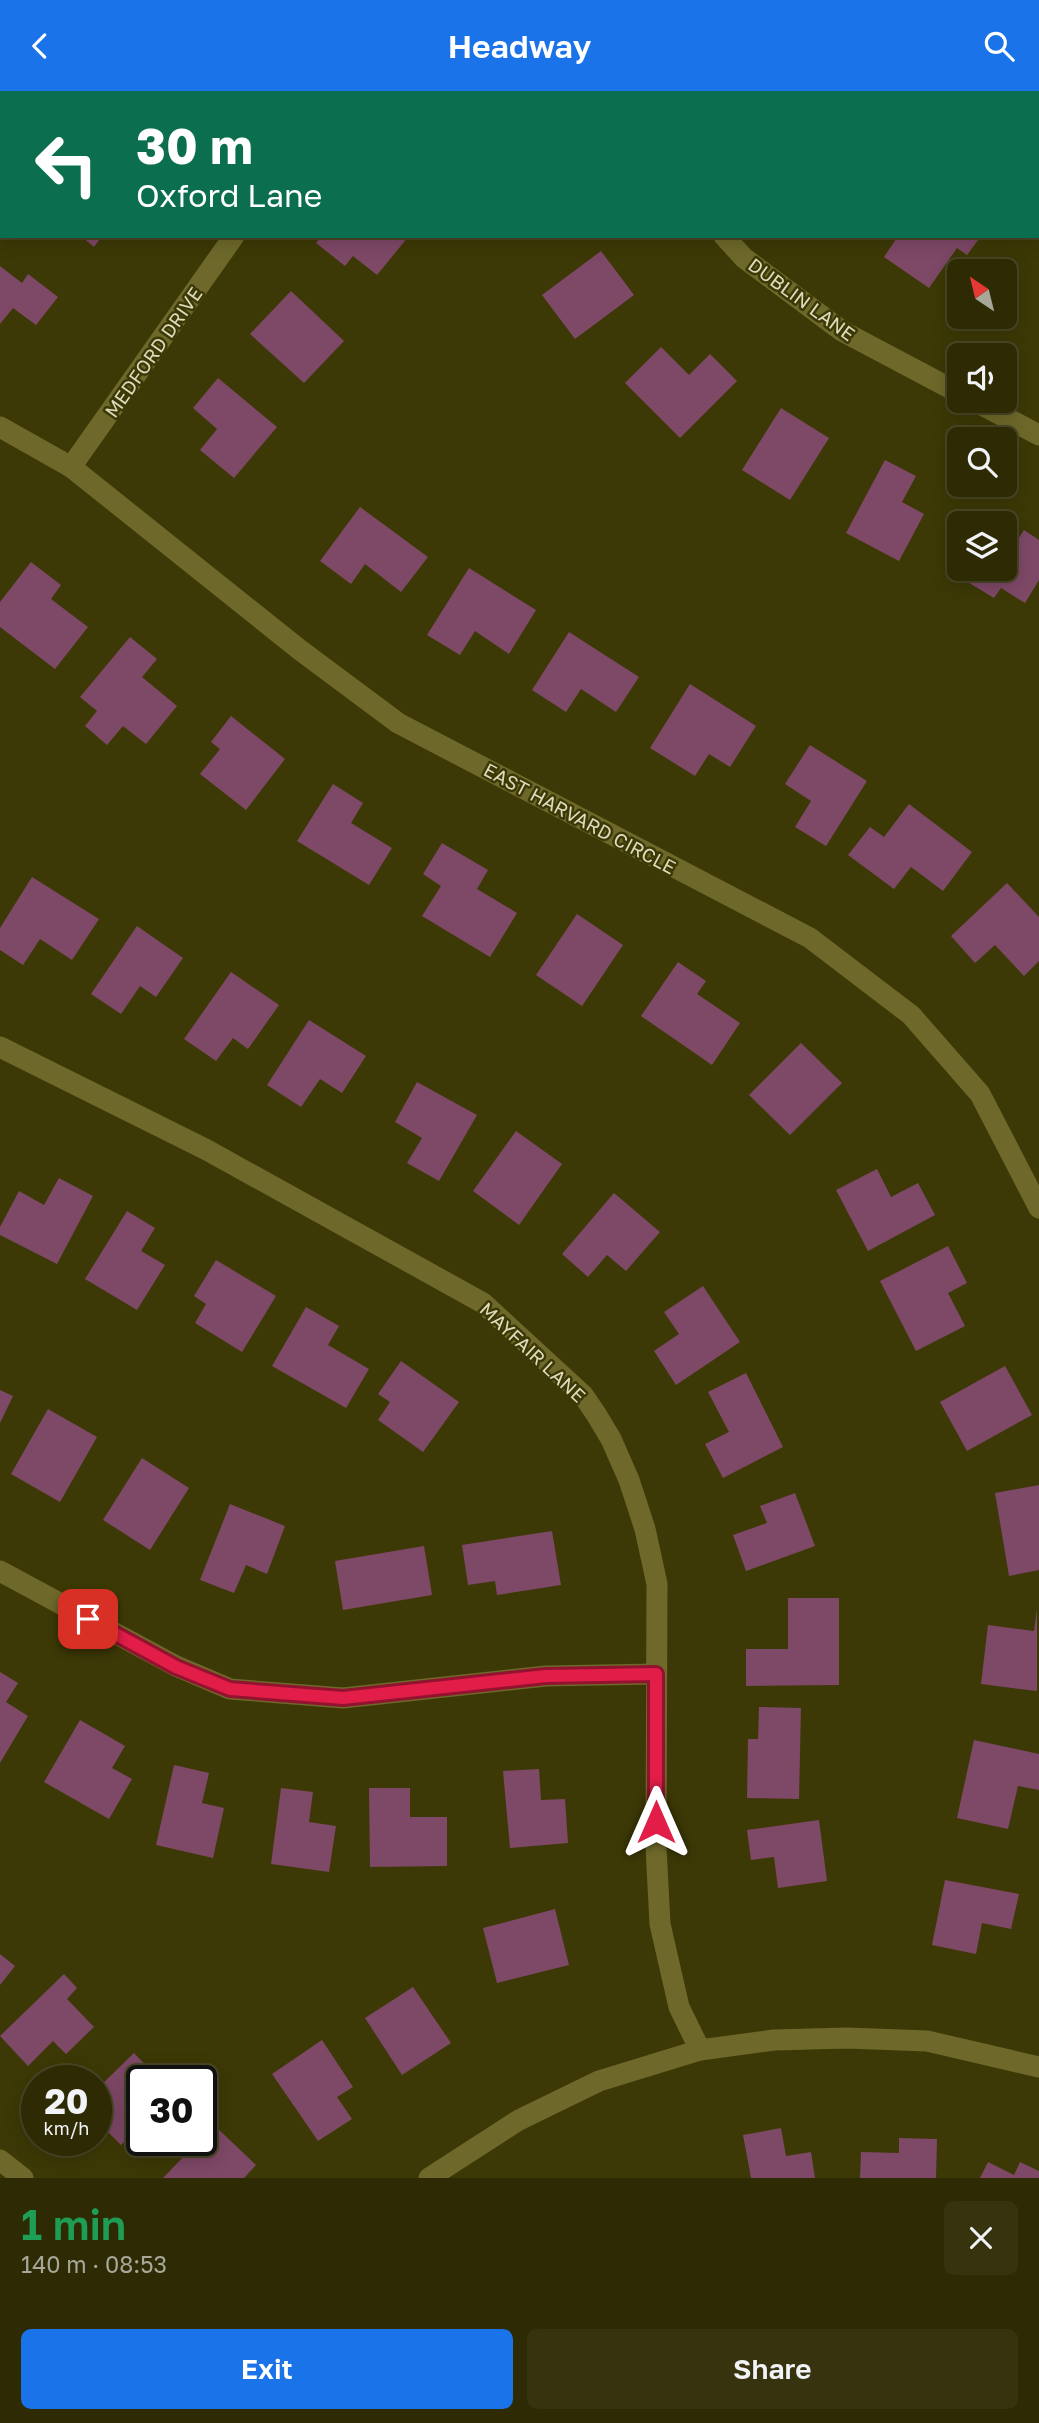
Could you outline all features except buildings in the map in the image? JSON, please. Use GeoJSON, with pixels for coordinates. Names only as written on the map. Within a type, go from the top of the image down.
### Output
{"type":"FeatureCollection","features":[{"type":"Feature","properties":{"kind":"street","name":"MEDFORD DRIVE"},"geometry":{"type":"LineString","coordinates":[[71,467],[233,238]]}},
{"type":"Feature","properties":{"kind":"street","name":"DUBLIN LANE"},"geometry":{"type":"LineString","coordinates":[[726,238],[744,258],[842,331],[947,387]]}},
{"type":"Feature","properties":{"kind":"street"},"geometry":{"type":"LineString","coordinates":[[1000,413],[1037,430]]}},
{"type":"Feature","properties":{"kind":"street","name":"EAST HARVARD CIRCLE"},"geometry":{"type":"LineString","coordinates":[[0,427],[71,467],[300,650],[398,723],[810,938],[911,1015],[980,1094],[1039,1208]]}},
{"type":"Feature","properties":{"kind":"street","name":"MAYFAIR LANE"},"geometry":{"type":"LineString","coordinates":[[0,1047],[207,1150],[483,1303],[583,1395],[611,1439],[629,1480],[645,1529],[657,1584],[656,1847],[660,1924],[679,2007],[700,2050]]}},
{"type":"Feature","properties":{"kind":"street"},"geometry":{"type":"LineString","coordinates":[[0,1571],[176,1667],[230,1689],[343,1698],[546,1676],[656,1674]]}},
{"type":"Feature","properties":{"kind":"street"},"geometry":{"type":"LineString","coordinates":[[439,2175],[519,2120],[599,2081],[700,2050],[775,2040],[847,2038],[927,2041],[1039,2067]]}},
{"type":"Feature","properties":{"kind":"street"},"geometry":{"type":"LineString","coordinates":[[0,2160],[23,2178]]}},
{"type":"Feature","properties":{"kind":"route"},"geometry":{"type":"LineString","coordinates":[[88,1619],[176,1667],[230,1689],[343,1698],[546,1676],[656,1674],[656,1822]]}}]}
